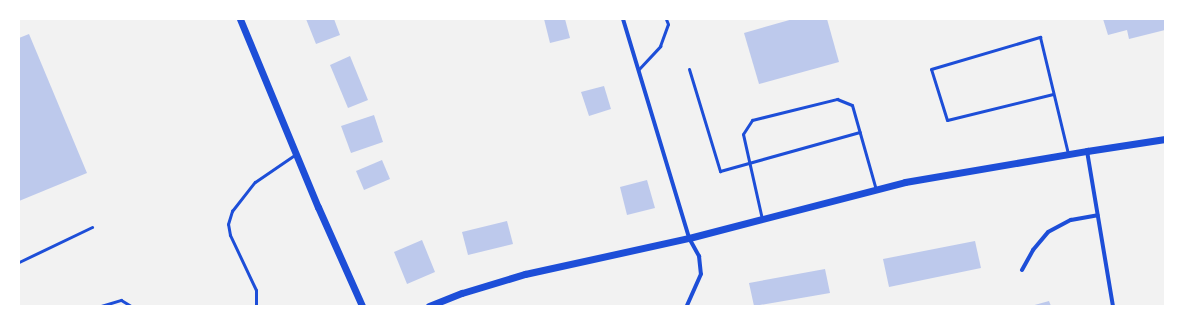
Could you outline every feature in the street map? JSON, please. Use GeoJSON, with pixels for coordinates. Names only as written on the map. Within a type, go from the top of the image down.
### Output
{"type":"FeatureCollection","features":[{"type":"Feature","properties":{"kind":"street"},"geometry":{"type":"LineString","coordinates":[[240,19],[296,154],[362,306]]}},
{"type":"Feature","properties":{"kind":"street"},"geometry":{"type":"LineString","coordinates":[[623,19],[689,238],[699,256],[701,274],[687,306]]}},
{"type":"Feature","properties":{"kind":"street"},"geometry":{"type":"LineString","coordinates":[[429,306],[525,274],[689,238],[904,182],[1165,139]]}},
{"type":"Feature","properties":{"kind":"street"},"geometry":{"type":"LineString","coordinates":[[1087,151],[1113,306]]}},
{"type":"Feature","properties":{"kind":"street"},"geometry":{"type":"LineString","coordinates":[[1022,270],[1033,250],[1048,232],[1071,220],[1098,215]]}},
{"type":"Feature","properties":{"kind":"lane"},"geometry":{"type":"LineString","coordinates":[[638,70],[660,46],[668,24],[666,19]]}},
{"type":"Feature","properties":{"kind":"lane"},"geometry":{"type":"LineString","coordinates":[[1053,94],[947,120],[931,69],[1040,37],[1068,154]]}},
{"type":"Feature","properties":{"kind":"lane"},"geometry":{"type":"LineString","coordinates":[[689,69],[720,171],[860,132]]}},
{"type":"Feature","properties":{"kind":"lane"},"geometry":{"type":"LineString","coordinates":[[762,219],[743,134],[752,120],[837,98],[852,105],[876,190]]}},
{"type":"Feature","properties":{"kind":"lane"},"geometry":{"type":"LineString","coordinates":[[256,306],[256,290],[230,235],[228,224],[232,211],[255,182],[274,167],[296,154]]}},
{"type":"Feature","properties":{"kind":"lane"},"geometry":{"type":"LineString","coordinates":[[19,262],[92,227]]}},
{"type":"Feature","properties":{"kind":"lane"},"geometry":{"type":"LineString","coordinates":[[100,306],[121,300],[131,306]]}},
{"type":"Feature","properties":{"kind":"building"},"geometry":{"type":"Polygon","coordinates":[[[306,19],[334,19],[340,35],[316,44],[306,19]]]}},
{"type":"Feature","properties":{"kind":"building"},"geometry":{"type":"Polygon","coordinates":[[[544,19],[565,19],[570,38],[550,43],[544,19]]]}},
{"type":"Feature","properties":{"kind":"building"},"geometry":{"type":"Polygon","coordinates":[[[793,19],[827,19],[839,62],[759,84],[744,33],[793,19]]]}},
{"type":"Feature","properties":{"kind":"building"},"geometry":{"type":"Polygon","coordinates":[[[1103,19],[1165,19],[1165,30],[1129,39],[1127,30],[1108,35],[1103,19]]]}},
{"type":"Feature","properties":{"kind":"building"},"geometry":{"type":"Polygon","coordinates":[[[29,34],[87,173],[19,201],[19,38],[29,34]]]}},
{"type":"Feature","properties":{"kind":"building"},"geometry":{"type":"Polygon","coordinates":[[[350,56],[368,100],[348,108],[330,65],[350,56]]]}},
{"type":"Feature","properties":{"kind":"building"},"geometry":{"type":"Polygon","coordinates":[[[604,86],[611,109],[589,116],[581,92],[604,86]]]}},
{"type":"Feature","properties":{"kind":"building"},"geometry":{"type":"Polygon","coordinates":[[[374,115],[383,142],[351,153],[341,126],[374,115]]]}},
{"type":"Feature","properties":{"kind":"building"},"geometry":{"type":"Polygon","coordinates":[[[382,160],[390,179],[364,190],[356,171],[382,160]]]}},
{"type":"Feature","properties":{"kind":"building"},"geometry":{"type":"Polygon","coordinates":[[[647,180],[655,208],[627,215],[620,187],[647,180]]]}},
{"type":"Feature","properties":{"kind":"building"},"geometry":{"type":"Polygon","coordinates":[[[507,221],[513,244],[468,255],[462,232],[507,221]]]}},
{"type":"Feature","properties":{"kind":"building"},"geometry":{"type":"Polygon","coordinates":[[[422,240],[435,272],[407,284],[394,252],[422,240]]]}},
{"type":"Feature","properties":{"kind":"building"},"geometry":{"type":"Polygon","coordinates":[[[975,241],[981,268],[889,287],[883,259],[975,241]]]}},
{"type":"Feature","properties":{"kind":"building"},"geometry":{"type":"Polygon","coordinates":[[[825,269],[830,293],[754,306],[749,283],[825,269]]]}},
{"type":"Feature","properties":{"kind":"building"},"geometry":{"type":"Polygon","coordinates":[[[1049,301],[1051,306],[1031,306],[1049,301]]]}}]}
